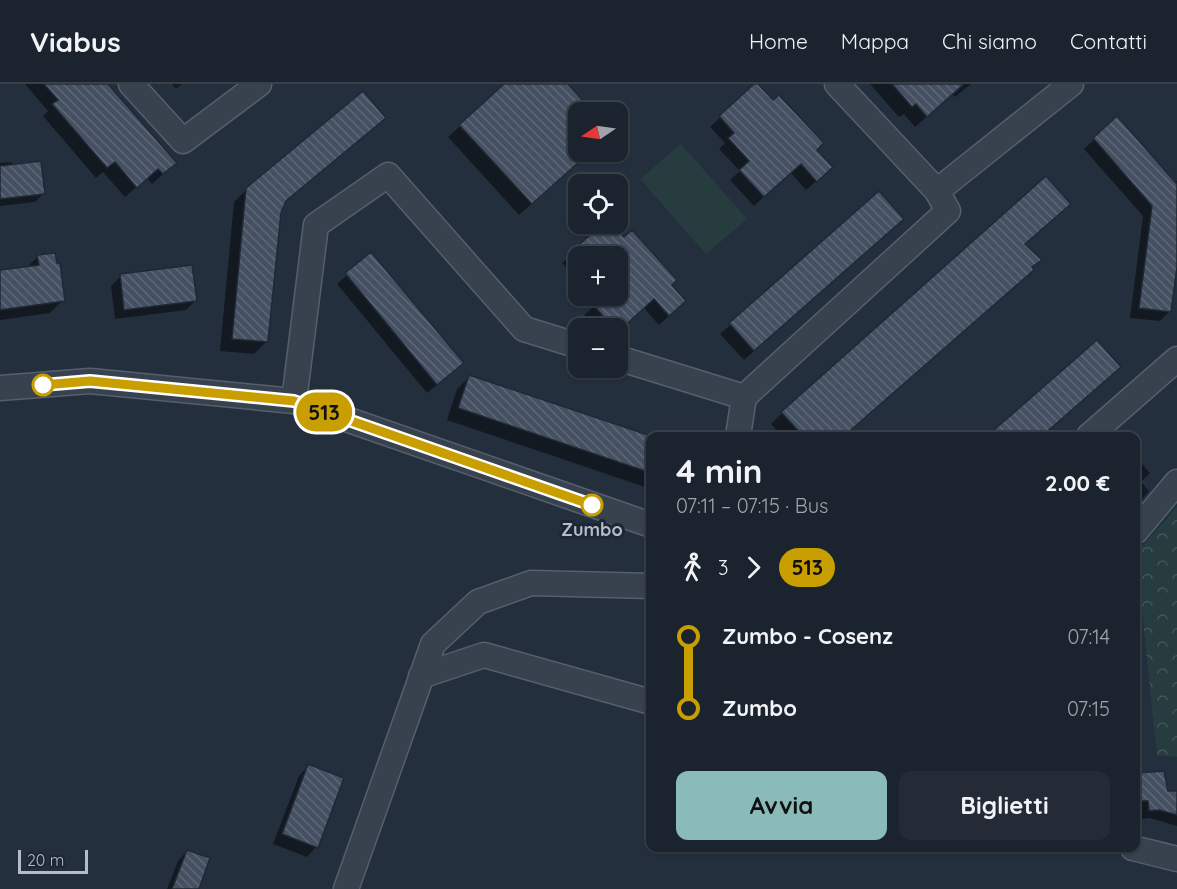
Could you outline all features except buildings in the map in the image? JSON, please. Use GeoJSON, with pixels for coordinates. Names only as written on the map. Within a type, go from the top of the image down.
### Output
{"type":"FeatureCollection","features":[{"type":"Feature","properties":{"kind":"street"},"geometry":{"type":"LineString","coordinates":[[131,84],[183,141],[259,84]]}},
{"type":"Feature","properties":{"kind":"street"},"geometry":{"type":"LineString","coordinates":[[739,432],[744,397],[948,212],[937,191],[837,84]]}},
{"type":"Feature","properties":{"kind":"street"},"geometry":{"type":"LineString","coordinates":[[937,191],[1071,84]]}},
{"type":"Feature","properties":{"kind":"street"},"geometry":{"type":"LineString","coordinates":[[294,401],[316,225],[388,175],[524,329],[568,343]]}},
{"type":"Feature","properties":{"kind":"street"},"geometry":{"type":"LineString","coordinates":[[1094,432],[1177,359]]}},
{"type":"Feature","properties":{"kind":"street"},"geometry":{"type":"LineString","coordinates":[[628,361],[744,397]]}},
{"type":"Feature","properties":{"kind":"street"},"geometry":{"type":"LineString","coordinates":[[0,388],[90,381],[294,401],[646,523]]}},
{"type":"Feature","properties":{"kind":"street"},"geometry":{"type":"LineString","coordinates":[[1140,526],[1177,482]]}},
{"type":"Feature","properties":{"kind":"street"},"geometry":{"type":"LineString","coordinates":[[346,889],[432,644],[478,602],[531,583],[646,586]]}},
{"type":"Feature","properties":{"kind":"street"},"geometry":{"type":"LineString","coordinates":[[421,676],[484,655],[646,701]]}},
{"type":"Feature","properties":{"kind":"street"},"geometry":{"type":"LineString","coordinates":[[1140,850],[1177,859]]}},
{"type":"Feature","properties":{"kind":"green space"},"geometry":{"type":"Polygon","coordinates":[[[681,144],[747,219],[706,254],[640,179],[681,144]]]}},
{"type":"Feature","properties":{"kind":"green space"},"geometry":{"type":"Polygon","coordinates":[[[1177,507],[1177,757],[1157,755],[1140,591],[1140,549],[1177,507]]]}},
{"type":"Feature","properties":{"kind":"bus line","name":"513"},"geometry":{"type":"LineString","coordinates":[[43,385],[90,381],[294,401],[592,505]]}},
{"type":"Feature","properties":{"kind":"place","name":"Zumbo"},"geometry":{"type":"Point","coordinates":[592,505]}}]}
